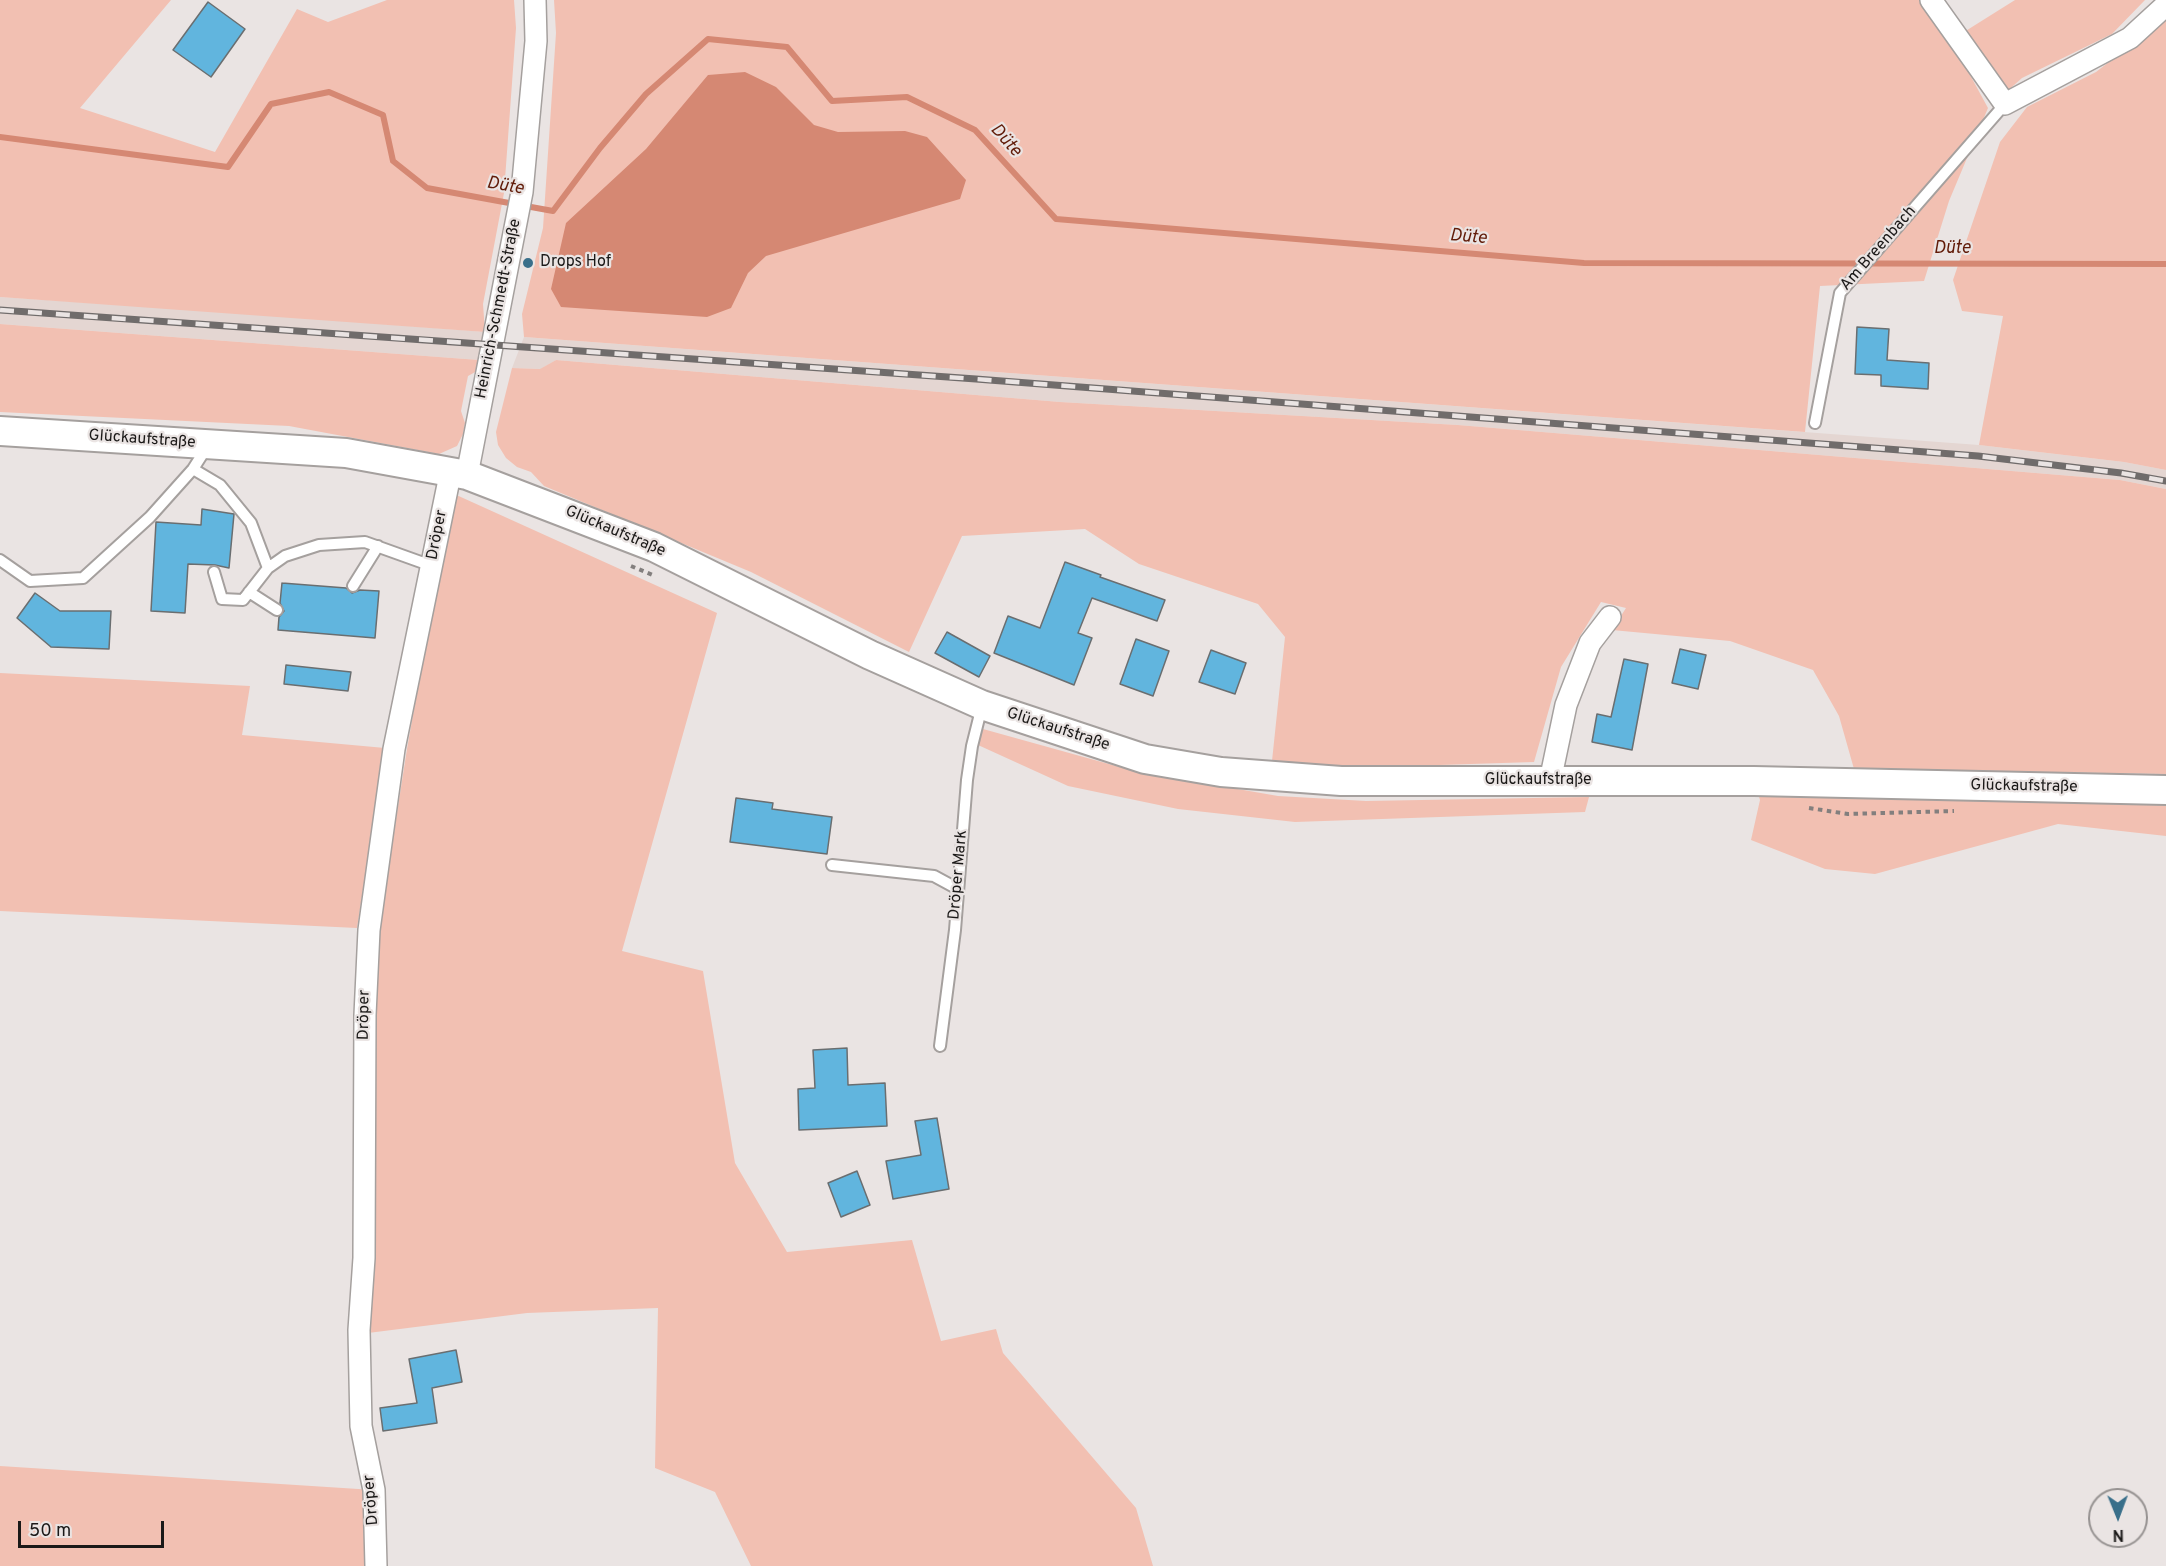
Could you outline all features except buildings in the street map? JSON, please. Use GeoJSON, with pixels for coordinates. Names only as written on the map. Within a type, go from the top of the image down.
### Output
{"type":"FeatureCollection","features":[{"type":"Feature","properties":{"kind":"main road","name":"Glückaufstraße"},"geometry":{"type":"LineString","coordinates":[[0,431],[346,453],[459,472],[654,547],[870,655],[982,705],[1146,759],[1221,772],[1341,781],[1766,781],[2166,790]]}},
{"type":"Feature","properties":{"kind":"street","name":"Heinrich-Schmedt-Straße"},"geometry":{"type":"LineString","coordinates":[[459,472],[522,192],[536,41],[535,0]]}},
{"type":"Feature","properties":{"kind":"street"},"geometry":{"type":"LineString","coordinates":[[1931,0],[2004,104]]}},
{"type":"Feature","properties":{"kind":"street","name":"Am Breenbach"},"geometry":{"type":"LineString","coordinates":[[2004,104],[2130,38],[2166,4]]}},
{"type":"Feature","properties":{"kind":"street","name":"Dröper"},"geometry":{"type":"LineString","coordinates":[[376,1566],[374,1490],[361,1426],[359,1330],[364,1258],[364,1015],[368,941],[394,749],[432,566],[459,472]]}},
{"type":"Feature","properties":{"kind":"street"},"geometry":{"type":"LineString","coordinates":[[1550,781],[1566,705],[1590,643],[1610,617]]}},
{"type":"Feature","properties":{"kind":"lane","name":"Am Breenbach"},"geometry":{"type":"LineString","coordinates":[[1815,423],[1840,293],[2004,104]]}},
{"type":"Feature","properties":{"kind":"lane"},"geometry":{"type":"LineString","coordinates":[[0,560],[30,581],[83,578],[150,518],[193,469],[209,444]]}},
{"type":"Feature","properties":{"kind":"lane"},"geometry":{"type":"LineString","coordinates":[[193,469],[220,485],[250,523],[267,568]]}},
{"type":"Feature","properties":{"kind":"lane"},"geometry":{"type":"LineString","coordinates":[[214,572],[222,599],[243,600],[267,568],[285,556],[319,545],[345,541],[378,546],[432,566]]}},
{"type":"Feature","properties":{"kind":"lane"},"geometry":{"type":"LineString","coordinates":[[353,586],[378,546]]}},
{"type":"Feature","properties":{"kind":"lane"},"geometry":{"type":"LineString","coordinates":[[249,592],[277,610]]}},
{"type":"Feature","properties":{"kind":"lane","name":"Dröper Mark"},"geometry":{"type":"LineString","coordinates":[[940,1046],[958,889],[967,780],[982,705]]}},
{"type":"Feature","properties":{"kind":"lane"},"geometry":{"type":"LineString","coordinates":[[832,865],[934,876],[958,889]]}},
{"type":"Feature","properties":{"kind":"path"},"geometry":{"type":"LineString","coordinates":[[621,561],[664,580]]}},
{"type":"Feature","properties":{"kind":"path"},"geometry":{"type":"LineString","coordinates":[[1804,807],[1848,814],[1958,811]]}},
{"type":"Feature","properties":{"kind":"shaded area"},"geometry":{"type":"Polygon","coordinates":[[[0,0],[171,0],[80,108],[215,152],[297,9],[328,22],[387,0],[514,0],[516,28],[504,193],[483,304],[485,332],[0,297],[0,0]]]}},
{"type":"Feature","properties":{"kind":"shaded area"},"geometry":{"type":"Polygon","coordinates":[[[554,0],[1924,0],[1951,40],[1988,108],[1949,201],[1924,281],[1820,286],[1805,432],[524,337],[522,314],[543,228],[556,33],[554,0]]]}},
{"type":"Feature","properties":{"kind":"shaded area"},"geometry":{"type":"Polygon","coordinates":[[[2015,0],[2145,0],[2112,34],[2022,78],[2004,94],[1964,32],[2015,0]]]}},
{"type":"Feature","properties":{"kind":"shaded area"},"geometry":{"type":"Polygon","coordinates":[[[2166,18],[2166,470],[2124,462],[1979,445],[2003,316],[1962,311],[1953,280],[2000,142],[2027,107],[2096,72],[2166,18]]]}},
{"type":"Feature","properties":{"kind":"shaded area"},"geometry":{"type":"Polygon","coordinates":[[[745,72],[776,87],[814,125],[838,132],[905,131],[927,137],[966,180],[960,199],[766,256],[748,273],[731,308],[707,317],[561,307],[551,289],[566,223],[646,149],[708,75],[745,72]]]}},
{"type":"Feature","properties":{"kind":"shaded area"},"geometry":{"type":"Polygon","coordinates":[[[0,297],[485,332],[479,360],[0,324],[0,297]]]}},
{"type":"Feature","properties":{"kind":"shaded area"},"geometry":{"type":"Polygon","coordinates":[[[0,324],[479,360],[477,371],[468,376],[461,411],[465,423],[463,434],[457,446],[439,454],[289,426],[0,412],[0,324]]]}},
{"type":"Feature","properties":{"kind":"shaded area"},"geometry":{"type":"Polygon","coordinates":[[[524,337],[1979,445],[2124,462],[2166,470],[2166,489],[2120,480],[1458,425],[1060,402],[556,360],[541,369],[512,368],[524,337]]]}},
{"type":"Feature","properties":{"kind":"shaded area"},"geometry":{"type":"Polygon","coordinates":[[[556,360],[1060,402],[1458,425],[2120,480],[2166,489],[2166,774],[1854,769],[1839,716],[1813,670],[1730,641],[1612,630],[1626,608],[1601,602],[1561,667],[1534,762],[1345,768],[1272,761],[1285,637],[1258,604],[1139,564],[1085,529],[962,536],[909,652],[751,572],[544,486],[531,472],[517,467],[506,458],[498,445],[496,432],[512,368],[540,369],[556,360]]]}},
{"type":"Feature","properties":{"kind":"shaded area"},"geometry":{"type":"Polygon","coordinates":[[[452,493],[717,613],[622,951],[703,971],[735,1163],[787,1252],[912,1240],[941,1341],[996,1329],[1003,1353],[1136,1508],[1153,1566],[751,1566],[715,1492],[655,1468],[658,1308],[527,1313],[368,1333],[376,1169],[374,1011],[380,922],[407,749],[452,493]]]}},
{"type":"Feature","properties":{"kind":"shaded area"},"geometry":{"type":"Polygon","coordinates":[[[0,673],[250,686],[242,735],[385,748],[357,928],[0,911],[0,673]]]}},
{"type":"Feature","properties":{"kind":"shaded area"},"geometry":{"type":"Polygon","coordinates":[[[983,729],[1134,771],[1278,796],[1366,801],[1589,797],[1585,812],[1295,822],[1178,809],[1068,786],[978,745],[983,729]]]}},
{"type":"Feature","properties":{"kind":"shaded area"},"geometry":{"type":"Polygon","coordinates":[[[1754,781],[2166,802],[2166,836],[2058,824],[1875,874],[1825,869],[1751,840],[1760,800],[1754,781]]]}},
{"type":"Feature","properties":{"kind":"shaded area"},"geometry":{"type":"Polygon","coordinates":[[[0,1466],[374,1490],[376,1566],[0,1566],[0,1466]]]}},
{"type":"Feature","properties":{"kind":"waterway","name":"Düte"},"geometry":{"type":"LineString","coordinates":[[0,137],[228,167],[271,104],[329,92],[383,115],[393,161],[427,188],[553,211],[600,148],[646,94],[708,39],[787,47],[832,101],[907,97],[975,130],[1056,219],[1584,263],[2166,264]]}},
{"type":"Feature","properties":{"kind":"railway"},"geometry":{"type":"LineString","coordinates":[[0,310],[976,379],[1978,456],[2121,473],[2166,481]]}},
{"type":"Feature","properties":{"kind":"place","name":"Drops Hof"},"geometry":{"type":"Point","coordinates":[528,263]}}]}
